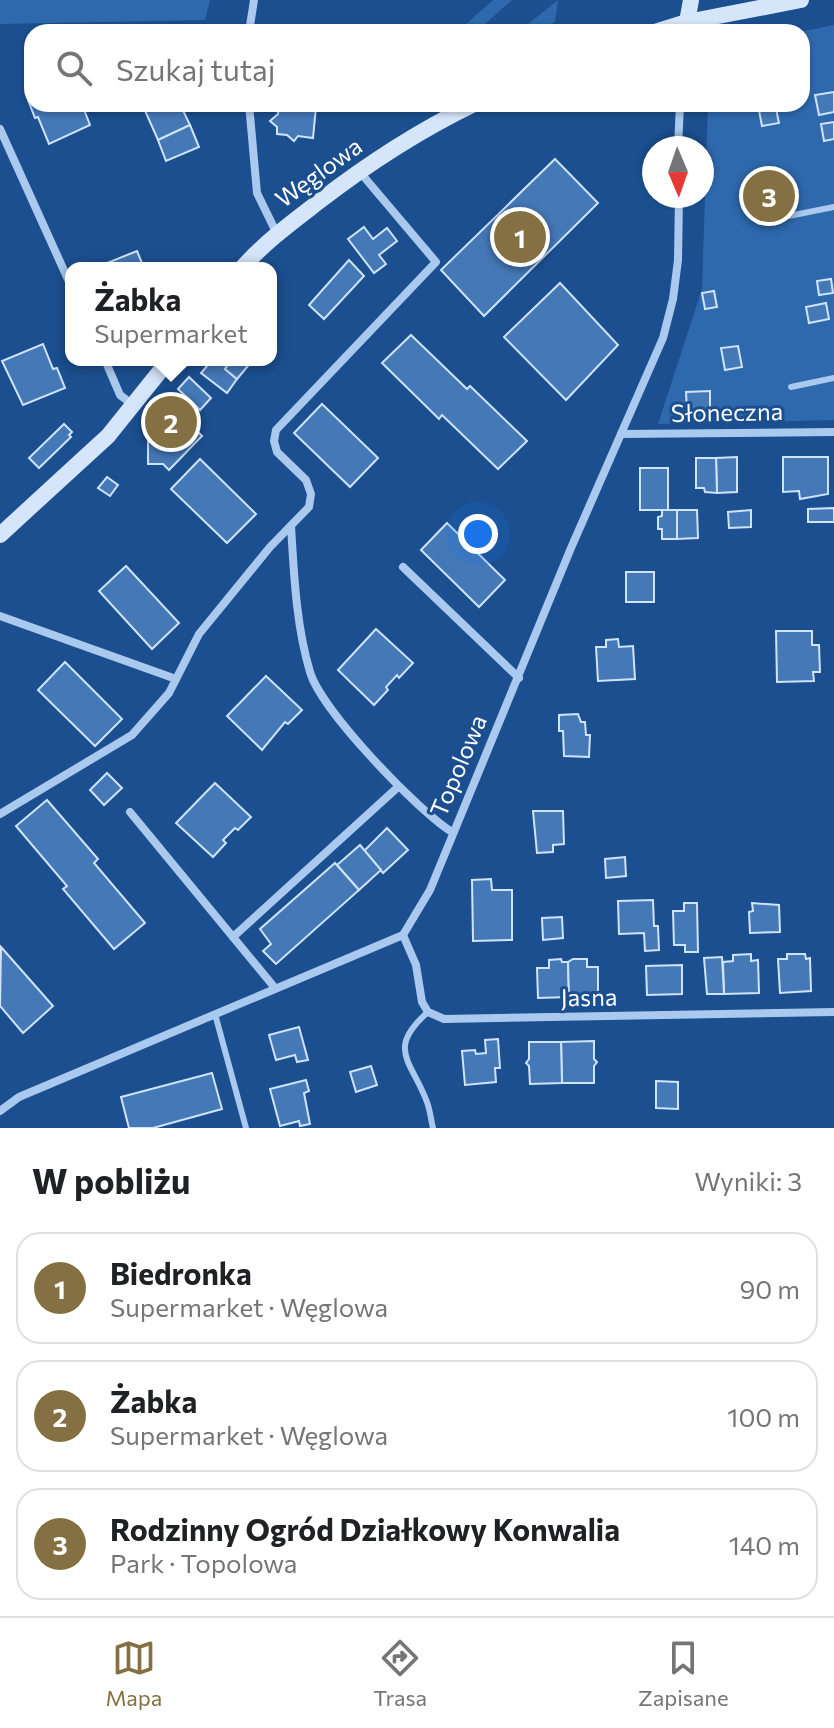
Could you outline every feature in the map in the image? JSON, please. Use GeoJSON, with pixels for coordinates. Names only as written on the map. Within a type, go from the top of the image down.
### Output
{"type":"FeatureCollection","features":[{"type":"Feature","properties":{"kind":"street"},"geometry":{"type":"LineString","coordinates":[[250,24],[254,0]]}},
{"type":"Feature","properties":{"kind":"street"},"geometry":{"type":"LineString","coordinates":[[687,24],[691,0]]}},
{"type":"Feature","properties":{"kind":"street"},"geometry":{"type":"LineString","coordinates":[[699,24],[801,0]]}},
{"type":"Feature","properties":{"kind":"street"},"geometry":{"type":"LineString","coordinates":[[250,112],[257,193],[277,234]]}},
{"type":"Feature","properties":{"kind":"street","name":"Węglowa"},"geometry":{"type":"LineString","coordinates":[[248,262],[277,234],[359,171],[458,112]]}},
{"type":"Feature","properties":{"kind":"street"},"geometry":{"type":"LineString","coordinates":[[679,136],[680,112]]}},
{"type":"Feature","properties":{"kind":"street"},"geometry":{"type":"LineString","coordinates":[[0,129],[65,273]]}},
{"type":"Feature","properties":{"kind":"street"},"geometry":{"type":"LineString","coordinates":[[0,814],[132,735],[169,693],[199,634],[309,507],[311,494],[306,480],[277,452],[274,441],[276,430],[436,262],[359,171]]}},
{"type":"Feature","properties":{"kind":"street","name":"Topolowa"},"geometry":{"type":"LineString","coordinates":[[403,935],[430,890],[571,548],[663,338],[678,260],[680,208]]}},
{"type":"Feature","properties":{"kind":"street"},"geometry":{"type":"LineString","coordinates":[[108,366],[120,395],[133,405]]}},
{"type":"Feature","properties":{"kind":"street"},"geometry":{"type":"LineString","coordinates":[[0,535],[78,465],[164,366]]}},
{"type":"Feature","properties":{"kind":"street","name":"Słoneczna"},"geometry":{"type":"LineString","coordinates":[[621,434],[834,432]]}},
{"type":"Feature","properties":{"kind":"street"},"geometry":{"type":"LineString","coordinates":[[291,526],[294,577],[311,676],[332,709],[398,787],[452,832]]}},
{"type":"Feature","properties":{"kind":"street"},"geometry":{"type":"LineString","coordinates":[[403,567],[519,678]]}},
{"type":"Feature","properties":{"kind":"street"},"geometry":{"type":"LineString","coordinates":[[0,616],[176,679]]}},
{"type":"Feature","properties":{"kind":"street"},"geometry":{"type":"LineString","coordinates":[[233,937],[398,787]]}},
{"type":"Feature","properties":{"kind":"street"},"geometry":{"type":"LineString","coordinates":[[130,812],[275,988]]}},
{"type":"Feature","properties":{"kind":"street"},"geometry":{"type":"LineString","coordinates":[[0,1111],[19,1097],[403,935],[416,965],[422,1002],[428,1012]]}},
{"type":"Feature","properties":{"kind":"street","name":"Jasna"},"geometry":{"type":"LineString","coordinates":[[428,1012],[444,1019],[834,1012]]}},
{"type":"Feature","properties":{"kind":"lane"},"geometry":{"type":"LineString","coordinates":[[759,222],[834,207]]}},
{"type":"Feature","properties":{"kind":"lane"},"geometry":{"type":"LineString","coordinates":[[791,387],[834,378]]}},
{"type":"Feature","properties":{"kind":"lane"},"geometry":{"type":"LineString","coordinates":[[428,1012],[412,1026],[405,1039],[405,1057],[428,1105],[433,1128]]}},
{"type":"Feature","properties":{"kind":"lane"},"geometry":{"type":"LineString","coordinates":[[215,1014],[246,1128]]}},
{"type":"Feature","properties":{"kind":"shaded area"},"geometry":{"type":"Polygon","coordinates":[[[0,0],[210,0],[205,20],[0,24],[0,0]]]}},
{"type":"Feature","properties":{"kind":"shaded area"},"geometry":{"type":"Polygon","coordinates":[[[493,0],[512,0],[485,24],[466,24],[493,0]]]}},
{"type":"Feature","properties":{"kind":"shaded area"},"geometry":{"type":"Polygon","coordinates":[[[558,0],[555,22],[528,24],[558,0]]]}},
{"type":"Feature","properties":{"kind":"shaded area"},"geometry":{"type":"Polygon","coordinates":[[[834,25],[834,420],[658,424],[702,289],[705,208],[714,208],[714,136],[707,136],[708,112],[810,112],[810,30],[834,25]]]}},
{"type":"Feature","properties":{"kind":"building"},"geometry":{"type":"Polygon","coordinates":[[[834,92],[834,112],[819,115],[815,95],[834,92]]]}},
{"type":"Feature","properties":{"kind":"building"},"geometry":{"type":"Polygon","coordinates":[[[33,112],[85,112],[90,125],[49,144],[38,117],[35,118],[33,112]]]}},
{"type":"Feature","properties":{"kind":"building"},"geometry":{"type":"Polygon","coordinates":[[[146,112],[184,112],[190,125],[158,140],[146,112]]]}},
{"type":"Feature","properties":{"kind":"building"},"geometry":{"type":"Polygon","coordinates":[[[316,112],[313,138],[298,136],[294,141],[287,135],[277,134],[277,127],[270,121],[278,114],[316,112]]]}},
{"type":"Feature","properties":{"kind":"building"},"geometry":{"type":"Polygon","coordinates":[[[759,112],[777,112],[779,123],[762,126],[759,112]]]}},
{"type":"Feature","properties":{"kind":"building"},"geometry":{"type":"Polygon","coordinates":[[[834,122],[834,139],[824,141],[821,124],[834,122]]]}},
{"type":"Feature","properties":{"kind":"building"},"geometry":{"type":"Polygon","coordinates":[[[190,125],[199,147],[166,161],[158,140],[190,125]]]}},
{"type":"Feature","properties":{"kind":"building"},"geometry":{"type":"Polygon","coordinates":[[[555,159],[598,203],[484,316],[441,270],[555,159]]]}},
{"type":"Feature","properties":{"kind":"building"},"geometry":{"type":"Polygon","coordinates":[[[364,227],[373,239],[387,228],[397,241],[379,255],[386,264],[374,273],[348,239],[364,227]]]}},
{"type":"Feature","properties":{"kind":"building"},"geometry":{"type":"Polygon","coordinates":[[[137,251],[142,262],[110,262],[137,251]]]}},
{"type":"Feature","properties":{"kind":"building"},"geometry":{"type":"Polygon","coordinates":[[[349,260],[364,276],[324,319],[309,305],[349,260]]]}},
{"type":"Feature","properties":{"kind":"building"},"geometry":{"type":"Polygon","coordinates":[[[831,279],[833,293],[819,295],[817,281],[831,279]]]}},
{"type":"Feature","properties":{"kind":"building"},"geometry":{"type":"Polygon","coordinates":[[[560,283],[618,345],[566,400],[504,337],[560,283]]]}},
{"type":"Feature","properties":{"kind":"building"},"geometry":{"type":"Polygon","coordinates":[[[714,291],[717,307],[705,309],[702,293],[714,291]]]}},
{"type":"Feature","properties":{"kind":"building"},"geometry":{"type":"Polygon","coordinates":[[[826,303],[829,319],[809,323],[806,307],[826,303]]]}},
{"type":"Feature","properties":{"kind":"building"},"geometry":{"type":"Polygon","coordinates":[[[411,335],[527,441],[498,469],[442,415],[439,419],[382,363],[411,335]]]}},
{"type":"Feature","properties":{"kind":"building"},"geometry":{"type":"Polygon","coordinates":[[[43,344],[65,388],[23,405],[2,361],[43,344]]]}},
{"type":"Feature","properties":{"kind":"building"},"geometry":{"type":"Polygon","coordinates":[[[738,346],[742,367],[725,370],[721,348],[738,346]]]}},
{"type":"Feature","properties":{"kind":"building"},"geometry":{"type":"Polygon","coordinates":[[[207,366],[227,366],[225,369],[237,379],[227,393],[201,373],[207,366]]]}},
{"type":"Feature","properties":{"kind":"building"},"geometry":{"type":"Polygon","coordinates":[[[227,366],[248,366],[237,379],[225,369],[227,366]]]}},
{"type":"Feature","properties":{"kind":"building"},"geometry":{"type":"Polygon","coordinates":[[[189,377],[211,398],[200,410],[178,389],[189,377]]]}},
{"type":"Feature","properties":{"kind":"building"},"geometry":{"type":"Polygon","coordinates":[[[710,391],[710,409],[687,411],[686,392],[710,391]]]}},
{"type":"Feature","properties":{"kind":"building"},"geometry":{"type":"Polygon","coordinates":[[[322,404],[378,458],[350,487],[294,433],[322,404]]]}},
{"type":"Feature","properties":{"kind":"building"},"geometry":{"type":"Polygon","coordinates":[[[177,410],[202,436],[169,470],[163,464],[148,464],[148,439],[177,410]]]}},
{"type":"Feature","properties":{"kind":"building"},"geometry":{"type":"Polygon","coordinates":[[[64,424],[72,432],[71,437],[39,468],[29,458],[64,424]]]}},
{"type":"Feature","properties":{"kind":"building"},"geometry":{"type":"Polygon","coordinates":[[[737,457],[737,492],[717,493],[716,458],[737,457]]]}},
{"type":"Feature","properties":{"kind":"building"},"geometry":{"type":"Polygon","coordinates":[[[783,457],[828,457],[828,494],[800,499],[799,491],[783,492],[783,457]]]}},
{"type":"Feature","properties":{"kind":"building"},"geometry":{"type":"Polygon","coordinates":[[[696,458],[716,458],[717,493],[696,488],[696,458]]]}},
{"type":"Feature","properties":{"kind":"building"},"geometry":{"type":"Polygon","coordinates":[[[200,459],[256,514],[227,543],[171,489],[200,459]]]}},
{"type":"Feature","properties":{"kind":"building"},"geometry":{"type":"Polygon","coordinates":[[[640,468],[668,468],[668,510],[640,510],[640,468]]]}},
{"type":"Feature","properties":{"kind":"building"},"geometry":{"type":"Polygon","coordinates":[[[107,477],[118,485],[110,496],[98,488],[107,477]]]}},
{"type":"Feature","properties":{"kind":"building"},"geometry":{"type":"Polygon","coordinates":[[[834,508],[834,522],[808,522],[808,509],[834,508]]]}},
{"type":"Feature","properties":{"kind":"building"},"geometry":{"type":"Polygon","coordinates":[[[662,510],[677,510],[677,539],[662,539],[658,517],[662,516],[662,510]]]}},
{"type":"Feature","properties":{"kind":"building"},"geometry":{"type":"Polygon","coordinates":[[[677,510],[697,510],[698,538],[677,539],[677,510]]]}},
{"type":"Feature","properties":{"kind":"building"},"geometry":{"type":"Polygon","coordinates":[[[751,510],[751,527],[729,528],[728,512],[751,510]]]}},
{"type":"Feature","properties":{"kind":"building"},"geometry":{"type":"Polygon","coordinates":[[[447,523],[505,580],[479,607],[421,550],[447,523]]]}},
{"type":"Feature","properties":{"kind":"building"},"geometry":{"type":"Polygon","coordinates":[[[126,566],[179,623],[152,649],[99,591],[126,566]]]}},
{"type":"Feature","properties":{"kind":"building"},"geometry":{"type":"Polygon","coordinates":[[[626,572],[654,572],[654,602],[626,602],[626,572]]]}},
{"type":"Feature","properties":{"kind":"building"},"geometry":{"type":"Polygon","coordinates":[[[376,629],[413,663],[399,678],[397,675],[374,705],[338,670],[376,629]]]}},
{"type":"Feature","properties":{"kind":"building"},"geometry":{"type":"Polygon","coordinates":[[[776,631],[812,631],[812,645],[819,645],[820,672],[813,672],[814,681],[777,682],[776,631]]]}},
{"type":"Feature","properties":{"kind":"building"},"geometry":{"type":"Polygon","coordinates":[[[618,639],[619,647],[633,646],[635,679],[598,681],[596,647],[606,647],[606,640],[618,639]]]}},
{"type":"Feature","properties":{"kind":"building"},"geometry":{"type":"Polygon","coordinates":[[[65,662],[122,719],[95,746],[38,690],[65,662]]]}},
{"type":"Feature","properties":{"kind":"building"},"geometry":{"type":"Polygon","coordinates":[[[266,676],[302,710],[288,724],[285,722],[262,750],[227,716],[266,676]]]}},
{"type":"Feature","properties":{"kind":"building"},"geometry":{"type":"Polygon","coordinates":[[[578,714],[581,722],[585,722],[586,735],[590,735],[589,757],[564,756],[559,715],[578,714]]]}},
{"type":"Feature","properties":{"kind":"building"},"geometry":{"type":"Polygon","coordinates":[[[107,773],[122,788],[104,805],[90,790],[107,773]]]}},
{"type":"Feature","properties":{"kind":"building"},"geometry":{"type":"Polygon","coordinates":[[[215,783],[251,817],[223,840],[226,843],[213,857],[176,823],[215,783]]]}},
{"type":"Feature","properties":{"kind":"building"},"geometry":{"type":"Polygon","coordinates":[[[47,800],[98,859],[94,863],[145,923],[114,949],[63,889],[67,886],[16,826],[47,800]]]}},
{"type":"Feature","properties":{"kind":"building"},"geometry":{"type":"Polygon","coordinates":[[[533,811],[563,811],[564,844],[553,845],[553,852],[537,853],[533,811]]]}},
{"type":"Feature","properties":{"kind":"building"},"geometry":{"type":"Polygon","coordinates":[[[387,828],[408,850],[383,873],[364,851],[387,828]]]}},
{"type":"Feature","properties":{"kind":"building"},"geometry":{"type":"Polygon","coordinates":[[[360,845],[381,870],[359,890],[337,865],[360,845]]]}},
{"type":"Feature","properties":{"kind":"building"},"geometry":{"type":"Polygon","coordinates":[[[625,857],[626,876],[606,878],[605,859],[625,857]]]}},
{"type":"Feature","properties":{"kind":"building"},"geometry":{"type":"Polygon","coordinates":[[[335,863],[359,890],[276,964],[263,951],[271,944],[260,929],[335,863]]]}},
{"type":"Feature","properties":{"kind":"building"},"geometry":{"type":"Polygon","coordinates":[[[491,879],[492,890],[512,890],[512,940],[473,941],[472,880],[491,879]]]}},
{"type":"Feature","properties":{"kind":"building"},"geometry":{"type":"Polygon","coordinates":[[[653,900],[659,950],[645,951],[644,933],[619,934],[618,901],[653,900]]]}},
{"type":"Feature","properties":{"kind":"building"},"geometry":{"type":"Polygon","coordinates":[[[684,903],[697,903],[698,952],[685,952],[685,945],[674,945],[673,911],[684,911],[684,903]]]}},
{"type":"Feature","properties":{"kind":"building"},"geometry":{"type":"Polygon","coordinates":[[[752,903],[779,905],[780,932],[750,933],[752,903]]]}},
{"type":"Feature","properties":{"kind":"building"},"geometry":{"type":"Polygon","coordinates":[[[562,917],[563,938],[543,940],[542,918],[562,917]]]}},
{"type":"Feature","properties":{"kind":"building"},"geometry":{"type":"Polygon","coordinates":[[[1,947],[53,1006],[23,1033],[0,1006],[1,947]]]}},
{"type":"Feature","properties":{"kind":"building"},"geometry":{"type":"Polygon","coordinates":[[[751,954],[751,961],[758,960],[759,993],[724,994],[723,962],[733,961],[733,955],[751,954]]]}},
{"type":"Feature","properties":{"kind":"building"},"geometry":{"type":"Polygon","coordinates":[[[787,954],[805,954],[806,959],[810,958],[811,991],[780,993],[778,959],[787,959],[787,954]]]}},
{"type":"Feature","properties":{"kind":"building"},"geometry":{"type":"Polygon","coordinates":[[[722,957],[724,994],[707,994],[704,958],[722,957]]]}},
{"type":"Feature","properties":{"kind":"building"},"geometry":{"type":"Polygon","coordinates":[[[587,959],[587,967],[598,967],[598,996],[569,997],[568,962],[587,959]]]}},
{"type":"Feature","properties":{"kind":"building"},"geometry":{"type":"Polygon","coordinates":[[[549,960],[568,962],[569,997],[538,998],[537,968],[549,968],[549,960]]]}},
{"type":"Feature","properties":{"kind":"building"},"geometry":{"type":"Polygon","coordinates":[[[682,965],[682,994],[647,995],[646,966],[682,965]]]}},
{"type":"Feature","properties":{"kind":"building"},"geometry":{"type":"Polygon","coordinates":[[[299,1027],[308,1060],[297,1062],[295,1055],[276,1060],[269,1035],[299,1027]]]}},
{"type":"Feature","properties":{"kind":"building"},"geometry":{"type":"Polygon","coordinates":[[[498,1039],[500,1068],[495,1068],[496,1082],[465,1085],[462,1051],[486,1053],[485,1040],[498,1039]]]}},
{"type":"Feature","properties":{"kind":"building"},"geometry":{"type":"Polygon","coordinates":[[[594,1041],[594,1059],[597,1062],[594,1066],[594,1083],[562,1083],[561,1042],[594,1041]]]}},
{"type":"Feature","properties":{"kind":"building"},"geometry":{"type":"Polygon","coordinates":[[[529,1042],[561,1042],[562,1083],[530,1084],[526,1063],[529,1059],[529,1042]]]}},
{"type":"Feature","properties":{"kind":"building"},"geometry":{"type":"Polygon","coordinates":[[[371,1066],[377,1085],[356,1092],[350,1072],[371,1066]]]}},
{"type":"Feature","properties":{"kind":"building"},"geometry":{"type":"Polygon","coordinates":[[[212,1073],[222,1109],[153,1128],[129,1128],[121,1097],[212,1073]]]}},
{"type":"Feature","properties":{"kind":"building"},"geometry":{"type":"Polygon","coordinates":[[[306,1080],[309,1091],[304,1093],[310,1124],[300,1126],[299,1121],[280,1126],[270,1089],[306,1080]]]}},
{"type":"Feature","properties":{"kind":"building"},"geometry":{"type":"Polygon","coordinates":[[[656,1081],[678,1082],[678,1109],[656,1108],[656,1081]]]}},
{"type":"Feature","properties":{"kind":"place","name":"Rodzinny Ogród Działkowy Konwalia"},"geometry":{"type":"Point","coordinates":[769,196]}},
{"type":"Feature","properties":{"kind":"place","name":"Biedronka"},"geometry":{"type":"Point","coordinates":[520,237]}},
{"type":"Feature","properties":{"kind":"place","name":"Żabka"},"geometry":{"type":"Point","coordinates":[171,422]}}]}
